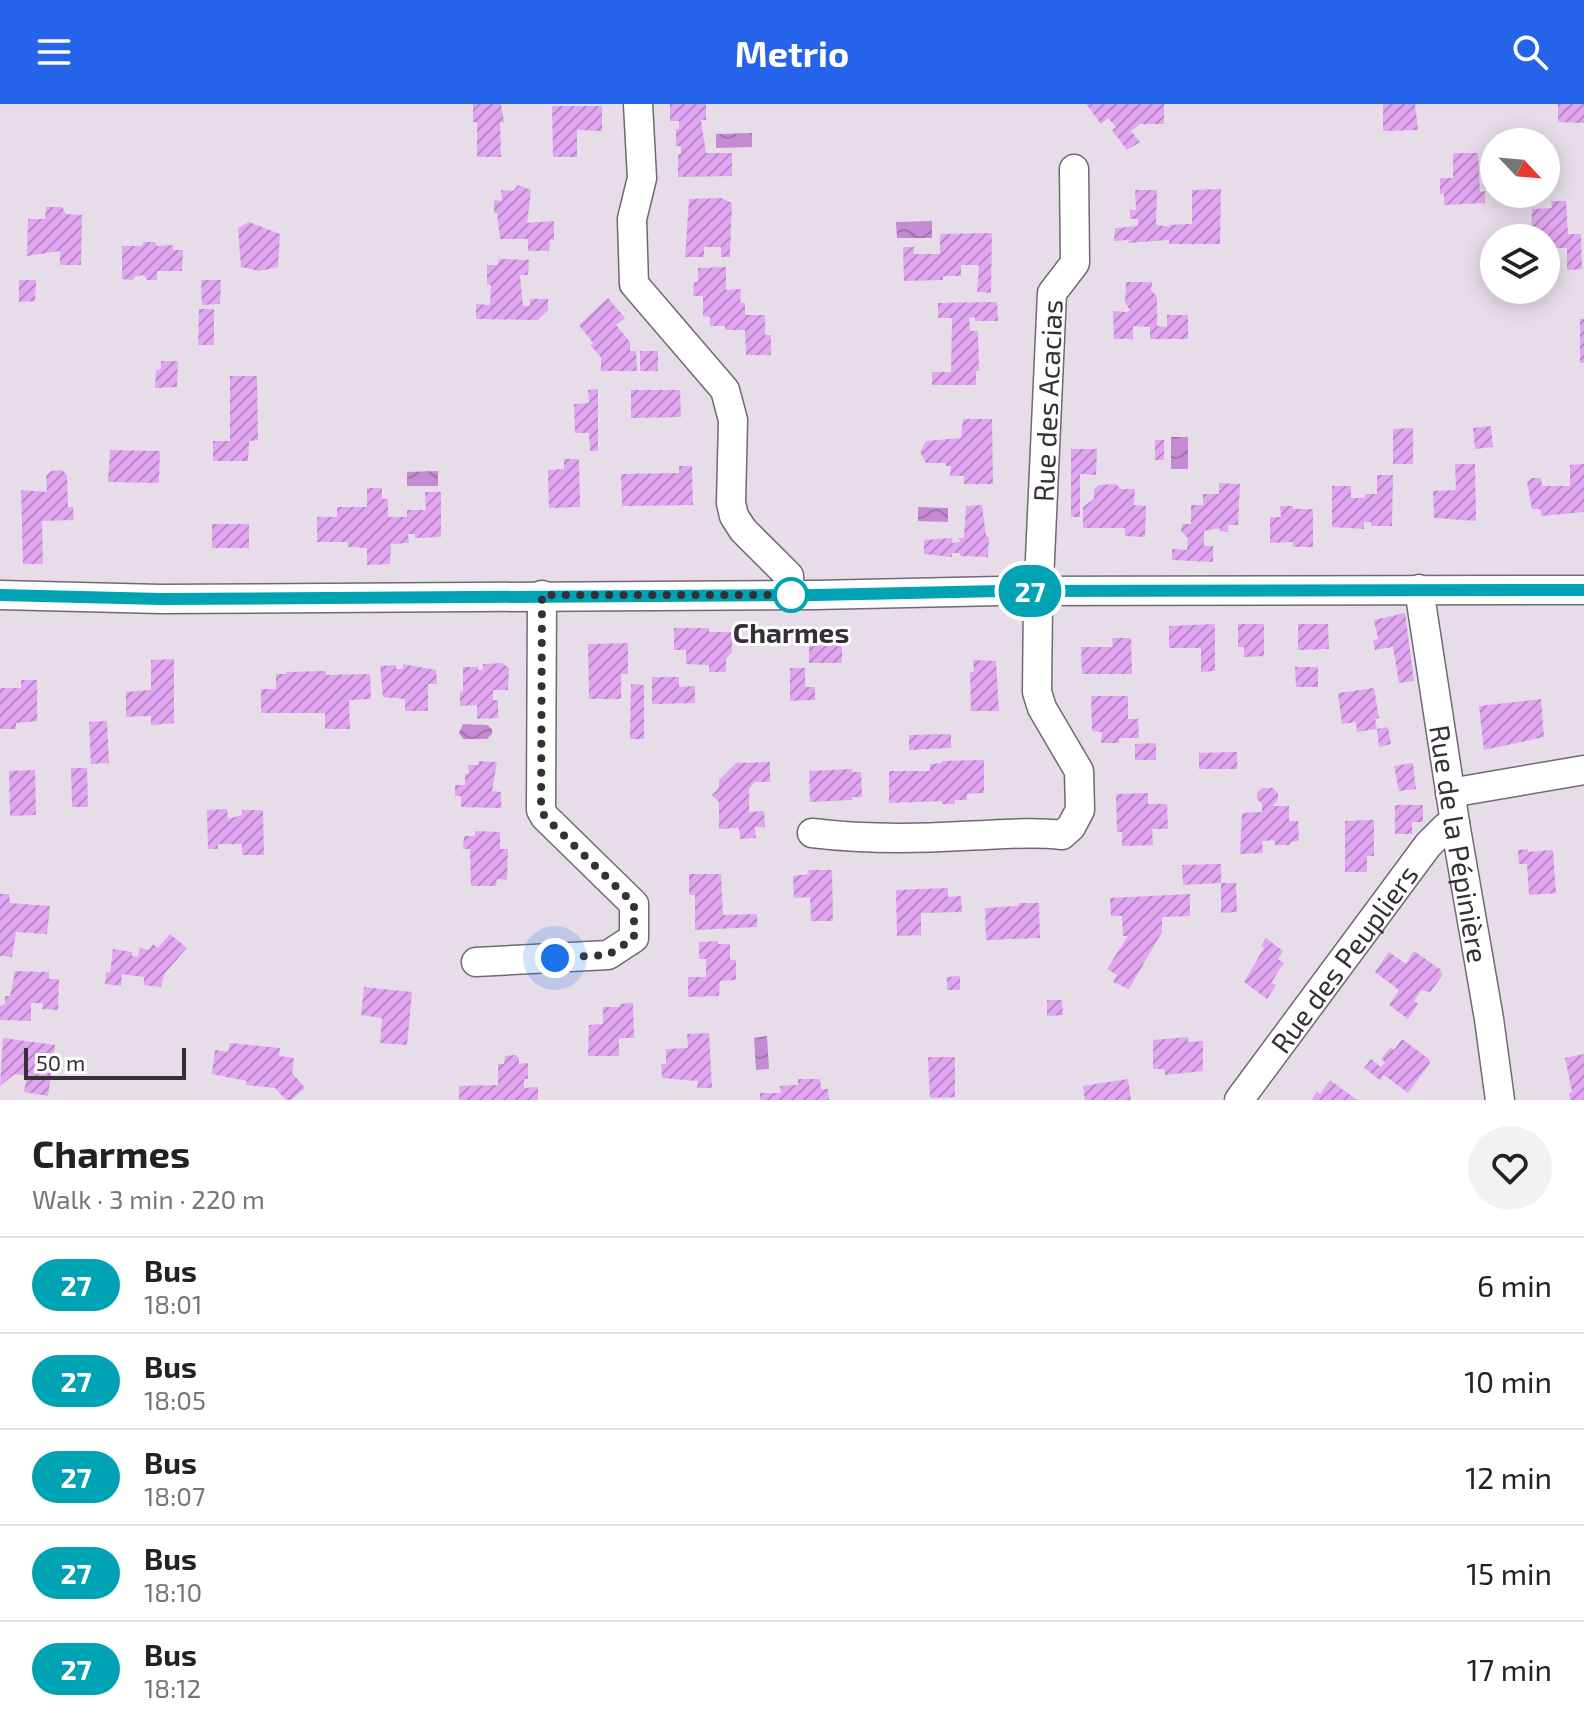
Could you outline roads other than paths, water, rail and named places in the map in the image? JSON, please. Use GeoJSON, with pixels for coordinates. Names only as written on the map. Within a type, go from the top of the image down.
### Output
{"type":"FeatureCollection","features":[{"type":"Feature","properties":{"kind":"street"},"geometry":{"type":"LineString","coordinates":[[638,104],[642,178],[632,219],[634,284],[725,390],[733,420],[731,503],[734,516],[743,530],[789,576],[790,595]]}},
{"type":"Feature","properties":{"kind":"street","name":"Rue des Acacias"},"geometry":{"type":"LineString","coordinates":[[812,833],[843,837],[958,837],[1038,832],[1062,835],[1071,827],[1080,810],[1079,771],[1038,700],[1038,591],[1052,293],[1075,263],[1074,169]]}},
{"type":"Feature","properties":{"kind":"street","name":"Rue de la Pépinière"},"geometry":{"type":"LineString","coordinates":[[1419,589],[1500,1100]]}},
{"type":"Feature","properties":{"kind":"street"},"geometry":{"type":"LineString","coordinates":[[0,595],[176,599],[1038,591],[1584,590]]}},
{"type":"Feature","properties":{"kind":"street"},"geometry":{"type":"LineString","coordinates":[[476,962],[608,955],[634,938],[634,904],[541,810],[542,595]]}},
{"type":"Feature","properties":{"kind":"street"},"geometry":{"type":"LineString","coordinates":[[1450,793],[1584,770]]}},
{"type":"Feature","properties":{"kind":"street","name":"Rue des Peupliers"},"geometry":{"type":"LineString","coordinates":[[1239,1100],[1428,845],[1446,827],[1455,823]]}},
{"type":"Feature","properties":{"kind":"water"},"geometry":{"type":"Polygon","coordinates":[[[752,133],[752,147],[716,148],[716,134],[752,133]]]}},
{"type":"Feature","properties":{"kind":"water"},"geometry":{"type":"Polygon","coordinates":[[[932,221],[932,238],[897,238],[896,222],[932,221]]]}},
{"type":"Feature","properties":{"kind":"water"},"geometry":{"type":"Polygon","coordinates":[[[1171,437],[1188,437],[1188,469],[1171,469],[1171,437]]]}},
{"type":"Feature","properties":{"kind":"water"},"geometry":{"type":"Polygon","coordinates":[[[438,471],[438,486],[407,486],[407,472],[438,471]]]}},
{"type":"Feature","properties":{"kind":"water"},"geometry":{"type":"Polygon","coordinates":[[[918,507],[948,508],[948,522],[918,521],[918,507]]]}},
{"type":"Feature","properties":{"kind":"water"},"geometry":{"type":"Polygon","coordinates":[[[463,724],[487,725],[492,729],[492,734],[487,739],[463,739],[459,733],[463,724]]]}},
{"type":"Feature","properties":{"kind":"water"},"geometry":{"type":"Polygon","coordinates":[[[767,1036],[769,1069],[756,1070],[754,1038],[767,1036]]]}},
{"type":"Feature","properties":{"kind":"place","name":"Charmes"},"geometry":{"type":"Point","coordinates":[791,595]}}]}
